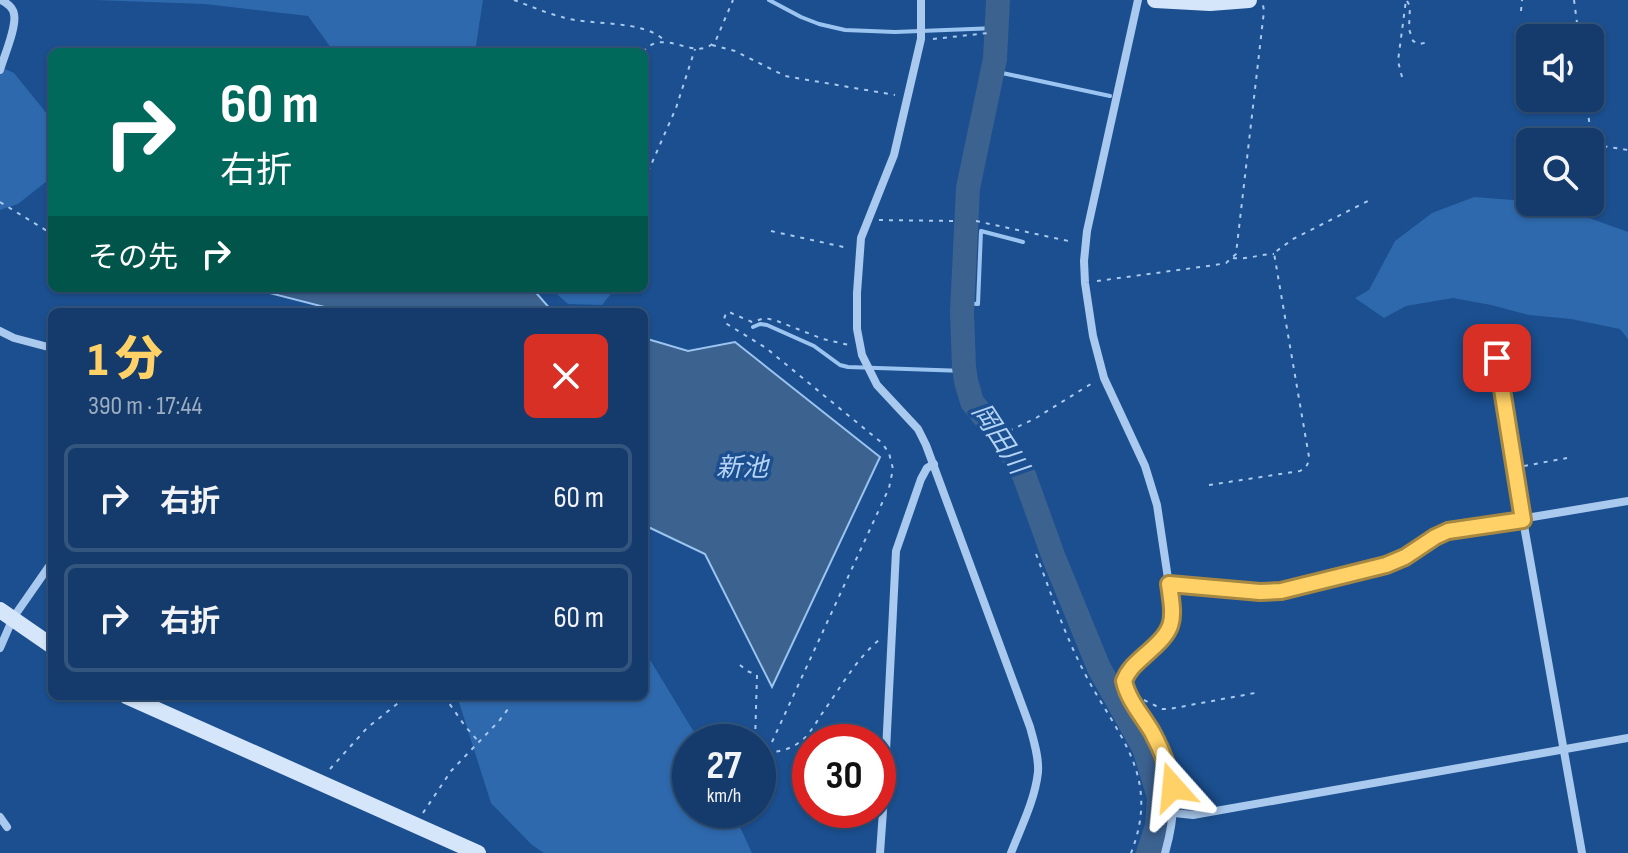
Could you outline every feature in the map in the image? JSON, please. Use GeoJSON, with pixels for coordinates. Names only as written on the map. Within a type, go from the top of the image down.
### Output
{"type":"FeatureCollection","features":[{"type":"Feature","properties":{"kind":"street"},"geometry":{"type":"LineString","coordinates":[[0,70],[13,28],[14,12],[1,0]]}},
{"type":"Feature","properties":{"kind":"street"},"geometry":{"type":"LineString","coordinates":[[921,0],[921,39],[894,155],[861,238],[857,329],[862,355],[877,385],[918,429],[934,464],[1030,727],[1038,771],[1030,806],[1011,853]]}},
{"type":"Feature","properties":{"kind":"street"},"geometry":{"type":"LineString","coordinates":[[1138,0],[1087,231],[1085,283],[1093,336],[1104,378],[1145,466],[1157,505],[1173,612],[1168,633],[1128,671],[1124,681],[1126,690],[1167,761],[1173,787],[1174,813],[1165,853]]}},
{"type":"Feature","properties":{"kind":"street"},"geometry":{"type":"LineString","coordinates":[[1155,0],[1210,3],[1249,0]]}},
{"type":"Feature","properties":{"kind":"street"},"geometry":{"type":"LineString","coordinates":[[0,331],[48,347]]}},
{"type":"Feature","properties":{"kind":"street"},"geometry":{"type":"LineString","coordinates":[[1497,358],[1582,853]]}},
{"type":"Feature","properties":{"kind":"street"},"geometry":{"type":"LineString","coordinates":[[880,853],[896,551],[921,479],[927,468],[934,464]]}},
{"type":"Feature","properties":{"kind":"street"},"geometry":{"type":"LineString","coordinates":[[1169,584],[1281,591],[1386,565],[1448,531],[1628,501]]}},
{"type":"Feature","properties":{"kind":"street"},"geometry":{"type":"LineString","coordinates":[[0,648],[6,614],[48,567]]}},
{"type":"Feature","properties":{"kind":"street"},"geometry":{"type":"LineString","coordinates":[[6,614],[48,643]]}},
{"type":"Feature","properties":{"kind":"street"},"geometry":{"type":"LineString","coordinates":[[135,700],[478,853]]}},
{"type":"Feature","properties":{"kind":"street"},"geometry":{"type":"LineString","coordinates":[[1174,813],[1193,815],[1628,738]]}},
{"type":"Feature","properties":{"kind":"street"},"geometry":{"type":"LineString","coordinates":[[0,817],[7,827]]}},
{"type":"Feature","properties":{"kind":"path"},"geometry":{"type":"LineString","coordinates":[[514,0],[563,18],[644,30],[665,41]]}},
{"type":"Feature","properties":{"kind":"path"},"geometry":{"type":"LineString","coordinates":[[712,45],[733,0]]}},
{"type":"Feature","properties":{"kind":"path"},"geometry":{"type":"LineString","coordinates":[[1085,283],[1226,263],[1236,254],[1264,11],[1262,0]]}},
{"type":"Feature","properties":{"kind":"path"},"geometry":{"type":"LineString","coordinates":[[1406,0],[1410,6],[1409,29],[1413,41],[1419,44],[1429,42]]}},
{"type":"Feature","properties":{"kind":"path"},"geometry":{"type":"LineString","coordinates":[[1402,77],[1398,61],[1406,0]]}},
{"type":"Feature","properties":{"kind":"path"},"geometry":{"type":"LineString","coordinates":[[1521,11],[1522,0]]}},
{"type":"Feature","properties":{"kind":"path"},"geometry":{"type":"LineString","coordinates":[[1574,0],[1577,24]]}},
{"type":"Feature","properties":{"kind":"path"},"geometry":{"type":"LineString","coordinates":[[921,39],[988,33]]}},
{"type":"Feature","properties":{"kind":"path"},"geometry":{"type":"LineString","coordinates":[[648,48],[665,41],[695,49],[712,45],[735,51],[785,76],[908,98]]}},
{"type":"Feature","properties":{"kind":"path"},"geometry":{"type":"LineString","coordinates":[[648,172],[676,108],[695,49]]}},
{"type":"Feature","properties":{"kind":"path"},"geometry":{"type":"LineString","coordinates":[[1604,146],[1628,150]]}},
{"type":"Feature","properties":{"kind":"path"},"geometry":{"type":"LineString","coordinates":[[1209,485],[1300,471],[1309,463],[1274,254],[1293,239],[1370,200]]}},
{"type":"Feature","properties":{"kind":"path"},"geometry":{"type":"LineString","coordinates":[[0,202],[48,232]]}},
{"type":"Feature","properties":{"kind":"path"},"geometry":{"type":"LineString","coordinates":[[868,219],[958,221]]}},
{"type":"Feature","properties":{"kind":"path"},"geometry":{"type":"LineString","coordinates":[[976,221],[1086,244]]}},
{"type":"Feature","properties":{"kind":"path"},"geometry":{"type":"LineString","coordinates":[[771,231],[859,250]]}},
{"type":"Feature","properties":{"kind":"path"},"geometry":{"type":"LineString","coordinates":[[1232,258],[1241,260],[1274,254]]}},
{"type":"Feature","properties":{"kind":"path"},"geometry":{"type":"LineString","coordinates":[[776,733],[870,531],[889,488],[893,469],[889,453],[882,443],[766,348],[727,324],[724,319],[729,312],[752,322],[765,318],[823,339],[852,346],[859,344]]}},
{"type":"Feature","properties":{"kind":"path"},"geometry":{"type":"LineString","coordinates":[[1009,431],[1104,378]]}},
{"type":"Feature","properties":{"kind":"path"},"geometry":{"type":"LineString","coordinates":[[1515,467],[1567,458]]}},
{"type":"Feature","properties":{"kind":"path"},"geometry":{"type":"LineString","coordinates":[[1036,554],[1082,670],[1137,769],[1143,809],[1131,853]]}},
{"type":"Feature","properties":{"kind":"path"},"geometry":{"type":"LineString","coordinates":[[776,752],[796,744],[808,735],[861,659],[876,642],[882,638],[892,638]]}},
{"type":"Feature","properties":{"kind":"path"},"geometry":{"type":"LineString","coordinates":[[740,665],[757,675],[756,724]]}},
{"type":"Feature","properties":{"kind":"path"},"geometry":{"type":"LineString","coordinates":[[1126,690],[1162,709],[1255,693]]}},
{"type":"Feature","properties":{"kind":"path"},"geometry":{"type":"LineString","coordinates":[[318,782],[357,738],[402,700]]}},
{"type":"Feature","properties":{"kind":"path"},"geometry":{"type":"LineString","coordinates":[[447,700],[479,742]]}},
{"type":"Feature","properties":{"kind":"path"},"geometry":{"type":"LineString","coordinates":[[415,825],[451,771],[511,705]]}},
{"type":"Feature","properties":{"kind":"shaded area"},"geometry":{"type":"Polygon","coordinates":[[[94,0],[483,0],[476,48],[331,48],[308,16],[205,4],[94,0]]]}},
{"type":"Feature","properties":{"kind":"shaded area"},"geometry":{"type":"Polygon","coordinates":[[[0,67],[14,73],[48,115],[48,180],[18,204],[0,210],[0,67]]]}},
{"type":"Feature","properties":{"kind":"shaded area"},"geometry":{"type":"Polygon","coordinates":[[[1474,197],[1516,200],[1516,216],[1584,216],[1628,232],[1628,339],[1620,329],[1571,319],[1529,315],[1453,298],[1406,306],[1384,318],[1355,298],[1369,290],[1395,241],[1432,213],[1474,197]]]}},
{"type":"Feature","properties":{"kind":"shaded area"},"geometry":{"type":"Polygon","coordinates":[[[554,292],[612,292],[602,305],[568,304],[554,292]]]}},
{"type":"Feature","properties":{"kind":"shaded area"},"geometry":{"type":"Polygon","coordinates":[[[648,657],[689,724],[672,724],[672,828],[740,828],[752,853],[544,853],[532,845],[491,803],[458,700],[648,700],[648,657]]]}},
{"type":"Feature","properties":{"kind":"water"},"geometry":{"type":"Polygon","coordinates":[[[266,292],[535,292],[549,308],[328,308],[266,292]]]}},
{"type":"Feature","properties":{"kind":"water","name":"新池"},"geometry":{"type":"Polygon","coordinates":[[[648,339],[688,351],[735,342],[880,457],[772,687],[705,554],[648,527],[648,339]]]}},
{"type":"Feature","properties":{"kind":"waterway"},"geometry":{"type":"LineString","coordinates":[[769,0],[801,17],[845,30],[895,32],[997,28]]}},
{"type":"Feature","properties":{"kind":"waterway","name":"岡田川"},"geometry":{"type":"LineString","coordinates":[[998,0],[995,59],[968,188],[962,312],[966,381],[972,402],[1004,441],[1024,475],[1099,668],[1144,748],[1159,797],[1157,826],[1148,853]]}},
{"type":"Feature","properties":{"kind":"waterway"},"geometry":{"type":"LineString","coordinates":[[993,71],[1110,96]]}},
{"type":"Feature","properties":{"kind":"waterway"},"geometry":{"type":"LineString","coordinates":[[963,303],[978,304],[981,231],[1023,242]]}},
{"type":"Feature","properties":{"kind":"waterway"},"geometry":{"type":"LineString","coordinates":[[753,327],[767,325],[814,346],[840,365],[848,367],[965,371]]}},
{"type":"Feature","properties":{"kind":"route"},"geometry":{"type":"LineString","coordinates":[[1173,787],[1167,761],[1131,700],[1124,681],[1128,671],[1168,633],[1173,620],[1169,584],[1281,591],[1386,565],[1448,531],[1523,520],[1497,358]]}}]}
